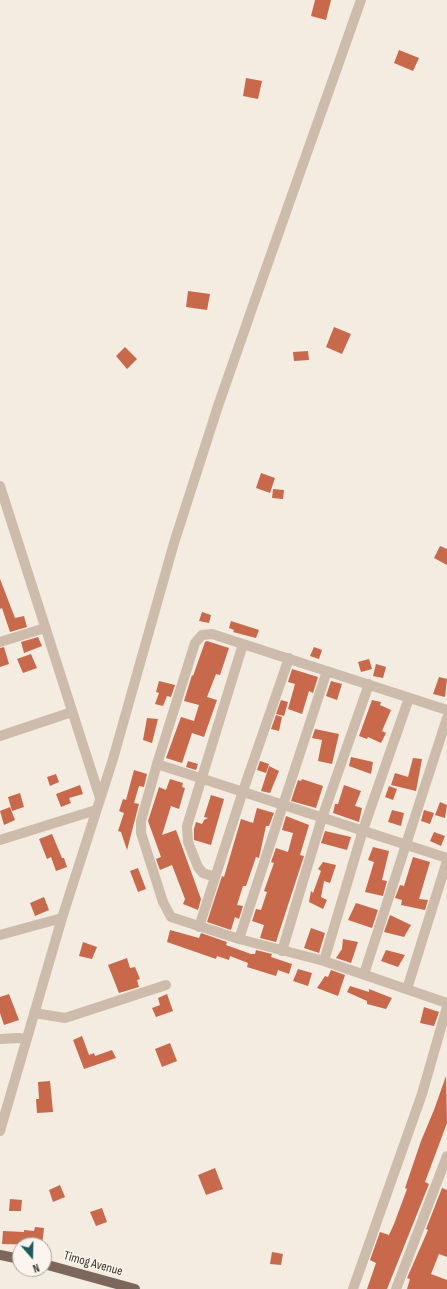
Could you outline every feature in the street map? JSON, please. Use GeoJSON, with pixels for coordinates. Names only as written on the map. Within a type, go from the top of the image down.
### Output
{"type":"FeatureCollection","features":[{"type":"Feature","properties":{"kind":"main road"},"geometry":{"type":"LineString","coordinates":[[0,1255],[12,1257]]}},
{"type":"Feature","properties":{"kind":"main road","name":"Timog Avenue"},"geometry":{"type":"LineString","coordinates":[[52,1266],[135,1289]]}},
{"type":"Feature","properties":{"kind":"street"},"geometry":{"type":"LineString","coordinates":[[0,1131],[62,918],[117,745],[174,543],[218,406],[361,0]]}},
{"type":"Feature","properties":{"kind":"street"},"geometry":{"type":"LineString","coordinates":[[0,486],[100,798]]}},
{"type":"Feature","properties":{"kind":"street"},"geometry":{"type":"LineString","coordinates":[[0,642],[45,628]]}},
{"type":"Feature","properties":{"kind":"street"},"geometry":{"type":"LineString","coordinates":[[447,710],[289,658],[212,634],[206,634],[198,638],[158,764],[142,822],[141,833],[167,912],[171,917],[239,939],[324,961],[447,1003]]}},
{"type":"Feature","properties":{"kind":"street"},"geometry":{"type":"LineString","coordinates":[[215,877],[203,873],[198,867],[187,835],[187,826],[243,644]]}},
{"type":"Feature","properties":{"kind":"street"},"geometry":{"type":"LineString","coordinates":[[199,927],[243,791],[289,658]]}},
{"type":"Feature","properties":{"kind":"street"},"geometry":{"type":"LineString","coordinates":[[239,939],[327,671]]}},
{"type":"Feature","properties":{"kind":"street"},"geometry":{"type":"LineString","coordinates":[[282,951],[322,818],[368,684]]}},
{"type":"Feature","properties":{"kind":"street"},"geometry":{"type":"LineString","coordinates":[[324,961],[363,830],[409,698]]}},
{"type":"Feature","properties":{"kind":"street"},"geometry":{"type":"LineString","coordinates":[[0,736],[72,712]]}},
{"type":"Feature","properties":{"kind":"street"},"geometry":{"type":"LineString","coordinates":[[364,974],[447,718]]}},
{"type":"Feature","properties":{"kind":"street"},"geometry":{"type":"LineString","coordinates":[[158,764],[322,818],[407,844],[447,859],[407,989]]}},
{"type":"Feature","properties":{"kind":"street"},"geometry":{"type":"LineString","coordinates":[[0,840],[96,810]]}},
{"type":"Feature","properties":{"kind":"street"},"geometry":{"type":"LineString","coordinates":[[0,936],[62,918]]}},
{"type":"Feature","properties":{"kind":"street"},"geometry":{"type":"LineString","coordinates":[[34,1014],[52,1017],[73,1016],[166,985]]}},
{"type":"Feature","properties":{"kind":"street"},"geometry":{"type":"LineString","coordinates":[[353,1289],[422,1094],[447,1008]]}},
{"type":"Feature","properties":{"kind":"street"},"geometry":{"type":"LineString","coordinates":[[0,1039],[27,1039]]}},
{"type":"Feature","properties":{"kind":"street"},"geometry":{"type":"LineString","coordinates":[[396,1289],[447,1156]]}},
{"type":"Feature","properties":{"kind":"building"},"geometry":{"type":"Polygon","coordinates":[[[315,0],[331,0],[326,20],[311,16],[315,0]]]}},
{"type":"Feature","properties":{"kind":"building"},"geometry":{"type":"Polygon","coordinates":[[[399,50],[419,58],[413,71],[394,63],[399,50]]]}},
{"type":"Feature","properties":{"kind":"building"},"geometry":{"type":"Polygon","coordinates":[[[246,78],[262,81],[258,99],[243,96],[246,78]]]}},
{"type":"Feature","properties":{"kind":"building"},"geometry":{"type":"Polygon","coordinates":[[[188,291],[210,294],[207,310],[186,307],[188,291]]]}},
{"type":"Feature","properties":{"kind":"building"},"geometry":{"type":"Polygon","coordinates":[[[334,327],[351,334],[342,354],[326,347],[334,327]]]}},
{"type":"Feature","properties":{"kind":"building"},"geometry":{"type":"Polygon","coordinates":[[[125,347],[137,359],[127,369],[116,356],[125,347]]]}},
{"type":"Feature","properties":{"kind":"building"},"geometry":{"type":"Polygon","coordinates":[[[308,351],[309,360],[294,361],[293,352],[308,351]]]}},
{"type":"Feature","properties":{"kind":"building"},"geometry":{"type":"Polygon","coordinates":[[[261,473],[275,478],[270,493],[256,488],[261,473]]]}},
{"type":"Feature","properties":{"kind":"building"},"geometry":{"type":"Polygon","coordinates":[[[273,489],[284,490],[283,499],[272,498],[273,489]]]}},
{"type":"Feature","properties":{"kind":"building"},"geometry":{"type":"Polygon","coordinates":[[[440,546],[447,549],[447,565],[434,558],[440,546]]]}},
{"type":"Feature","properties":{"kind":"building"},"geometry":{"type":"Polygon","coordinates":[[[0,579],[15,618],[24,616],[27,627],[10,632],[2,608],[0,609],[0,579]]]}},
{"type":"Feature","properties":{"kind":"building"},"geometry":{"type":"Polygon","coordinates":[[[202,612],[211,615],[209,623],[199,621],[202,612]]]}},
{"type":"Feature","properties":{"kind":"building"},"geometry":{"type":"Polygon","coordinates":[[[231,621],[259,630],[256,638],[233,632],[234,630],[229,628],[231,621]]]}},
{"type":"Feature","properties":{"kind":"building"},"geometry":{"type":"Polygon","coordinates":[[[38,637],[42,646],[24,653],[21,642],[38,637]]]}},
{"type":"Feature","properties":{"kind":"building"},"geometry":{"type":"Polygon","coordinates":[[[207,641],[229,648],[220,675],[216,674],[207,697],[217,700],[204,737],[192,733],[182,763],[166,758],[181,717],[194,721],[199,705],[184,701],[192,675],[193,676],[205,642],[207,641]]]}},
{"type":"Feature","properties":{"kind":"building"},"geometry":{"type":"Polygon","coordinates":[[[4,647],[9,664],[0,667],[0,648],[4,647]]]}},
{"type":"Feature","properties":{"kind":"building"},"geometry":{"type":"Polygon","coordinates":[[[314,647],[322,650],[319,659],[310,656],[314,647]]]}},
{"type":"Feature","properties":{"kind":"building"},"geometry":{"type":"Polygon","coordinates":[[[31,654],[37,668],[23,673],[17,659],[31,654]]]}},
{"type":"Feature","properties":{"kind":"building"},"geometry":{"type":"Polygon","coordinates":[[[369,659],[372,669],[361,672],[358,662],[369,659]]]}},
{"type":"Feature","properties":{"kind":"building"},"geometry":{"type":"Polygon","coordinates":[[[376,664],[386,667],[383,678],[373,676],[376,664]]]}},
{"type":"Feature","properties":{"kind":"building"},"geometry":{"type":"Polygon","coordinates":[[[292,669],[318,677],[313,693],[309,691],[302,714],[288,709],[295,684],[288,682],[292,669]]]}},
{"type":"Feature","properties":{"kind":"building"},"geometry":{"type":"Polygon","coordinates":[[[439,677],[447,679],[445,697],[433,694],[439,677]]]}},
{"type":"Feature","properties":{"kind":"building"},"geometry":{"type":"Polygon","coordinates":[[[159,681],[175,685],[171,697],[167,696],[163,706],[155,704],[159,693],[156,692],[159,681]]]}},
{"type":"Feature","properties":{"kind":"building"},"geometry":{"type":"Polygon","coordinates":[[[331,681],[342,684],[337,700],[326,696],[331,681]]]}},
{"type":"Feature","properties":{"kind":"building"},"geometry":{"type":"Polygon","coordinates":[[[281,700],[288,702],[284,716],[276,714],[281,700]]]}},
{"type":"Feature","properties":{"kind":"building"},"geometry":{"type":"Polygon","coordinates":[[[372,700],[381,702],[380,705],[391,710],[382,731],[386,733],[381,743],[368,737],[367,739],[359,736],[372,700]]]}},
{"type":"Feature","properties":{"kind":"building"},"geometry":{"type":"Polygon","coordinates":[[[276,715],[282,717],[279,731],[271,729],[276,715]]]}},
{"type":"Feature","properties":{"kind":"building"},"geometry":{"type":"Polygon","coordinates":[[[147,718],[158,719],[152,743],[143,740],[147,718]]]}},
{"type":"Feature","properties":{"kind":"building"},"geometry":{"type":"Polygon","coordinates":[[[315,729],[339,734],[332,764],[318,761],[322,740],[312,738],[315,729]]]}},
{"type":"Feature","properties":{"kind":"building"},"geometry":{"type":"Polygon","coordinates":[[[351,757],[373,762],[371,774],[349,766],[351,757]]]}},
{"type":"Feature","properties":{"kind":"building"},"geometry":{"type":"Polygon","coordinates":[[[413,758],[422,759],[416,791],[391,785],[395,773],[408,777],[413,758]]]}},
{"type":"Feature","properties":{"kind":"building"},"geometry":{"type":"Polygon","coordinates":[[[188,761],[198,764],[196,770],[186,767],[188,761]]]}},
{"type":"Feature","properties":{"kind":"building"},"geometry":{"type":"Polygon","coordinates":[[[260,761],[269,764],[266,773],[257,770],[260,761]]]}},
{"type":"Feature","properties":{"kind":"building"},"geometry":{"type":"Polygon","coordinates":[[[269,766],[279,771],[270,793],[261,791],[269,766]]]}},
{"type":"Feature","properties":{"kind":"building"},"geometry":{"type":"Polygon","coordinates":[[[134,770],[147,774],[144,787],[139,786],[134,803],[139,804],[127,850],[121,832],[118,831],[124,813],[119,811],[123,799],[126,800],[134,770]]]}},
{"type":"Feature","properties":{"kind":"building"},"geometry":{"type":"Polygon","coordinates":[[[56,774],[59,782],[50,786],[47,777],[56,774]]]}},
{"type":"Feature","properties":{"kind":"building"},"geometry":{"type":"Polygon","coordinates":[[[170,779],[183,783],[182,787],[185,788],[179,809],[171,806],[162,835],[176,830],[201,899],[198,910],[183,904],[185,899],[172,865],[160,870],[156,859],[161,857],[148,821],[159,787],[166,790],[170,779]]]}},
{"type":"Feature","properties":{"kind":"building"},"geometry":{"type":"Polygon","coordinates":[[[302,779],[323,786],[316,808],[291,801],[298,780],[301,781],[302,779]]]}},
{"type":"Feature","properties":{"kind":"building"},"geometry":{"type":"Polygon","coordinates":[[[80,785],[83,794],[69,798],[71,803],[61,807],[56,794],[80,785]]]}},
{"type":"Feature","properties":{"kind":"building"},"geometry":{"type":"Polygon","coordinates":[[[344,785],[361,791],[355,806],[362,808],[359,822],[333,813],[335,804],[338,804],[344,785]]]}},
{"type":"Feature","properties":{"kind":"building"},"geometry":{"type":"Polygon","coordinates":[[[389,786],[397,789],[393,800],[385,797],[389,786]]]}},
{"type":"Feature","properties":{"kind":"building"},"geometry":{"type":"Polygon","coordinates":[[[20,793],[24,807],[12,811],[8,797],[20,793]]]}},
{"type":"Feature","properties":{"kind":"building"},"geometry":{"type":"Polygon","coordinates":[[[211,795],[224,799],[211,845],[194,840],[194,829],[196,822],[202,824],[204,820],[208,818],[204,817],[211,795]]]}},
{"type":"Feature","properties":{"kind":"building"},"geometry":{"type":"Polygon","coordinates":[[[440,802],[447,805],[445,818],[435,815],[440,802]]]}},
{"type":"Feature","properties":{"kind":"building"},"geometry":{"type":"Polygon","coordinates":[[[10,807],[15,820],[4,825],[0,811],[10,807]]]}},
{"type":"Feature","properties":{"kind":"building"},"geometry":{"type":"Polygon","coordinates":[[[257,808],[274,813],[269,826],[266,826],[259,858],[256,857],[246,886],[243,886],[237,905],[243,906],[239,919],[235,917],[231,930],[207,922],[222,876],[224,877],[241,819],[253,823],[257,808]]]}},
{"type":"Feature","properties":{"kind":"building"},"geometry":{"type":"Polygon","coordinates":[[[392,810],[404,813],[401,826],[388,822],[392,810]]]}},
{"type":"Feature","properties":{"kind":"building"},"geometry":{"type":"Polygon","coordinates":[[[424,810],[434,813],[430,824],[421,821],[424,810]]]}},
{"type":"Feature","properties":{"kind":"building"},"geometry":{"type":"Polygon","coordinates":[[[286,816],[309,825],[300,855],[304,856],[276,942],[260,938],[264,925],[252,921],[256,909],[261,910],[267,892],[264,891],[274,863],[271,862],[276,848],[288,852],[293,833],[282,830],[286,816]]]}},
{"type":"Feature","properties":{"kind":"building"},"geometry":{"type":"Polygon","coordinates":[[[325,831],[351,837],[347,850],[321,843],[325,831]]]}},
{"type":"Feature","properties":{"kind":"building"},"geometry":{"type":"Polygon","coordinates":[[[434,832],[445,836],[441,846],[430,841],[434,832]]]}},
{"type":"Feature","properties":{"kind":"building"},"geometry":{"type":"Polygon","coordinates":[[[52,834],[67,867],[56,871],[51,857],[47,859],[39,839],[52,834]]]}},
{"type":"Feature","properties":{"kind":"building"},"geometry":{"type":"Polygon","coordinates":[[[373,847],[389,851],[382,880],[387,881],[383,896],[365,892],[374,862],[368,860],[373,847]]]}},
{"type":"Feature","properties":{"kind":"building"},"geometry":{"type":"Polygon","coordinates":[[[413,857],[430,862],[419,899],[428,900],[425,910],[401,905],[402,900],[395,898],[400,885],[404,886],[413,857]]]}},
{"type":"Feature","properties":{"kind":"building"},"geometry":{"type":"Polygon","coordinates":[[[323,862],[336,865],[330,883],[324,881],[321,897],[327,900],[323,909],[309,902],[311,891],[313,893],[321,871],[318,869],[323,862]]]}},
{"type":"Feature","properties":{"kind":"building"},"geometry":{"type":"Polygon","coordinates":[[[138,868],[146,889],[138,892],[130,871],[138,868]]]}},
{"type":"Feature","properties":{"kind":"building"},"geometry":{"type":"Polygon","coordinates":[[[44,897],[49,910],[35,916],[30,903],[44,897]]]}},
{"type":"Feature","properties":{"kind":"building"},"geometry":{"type":"Polygon","coordinates":[[[356,903],[378,910],[372,928],[348,920],[356,903]]]}},
{"type":"Feature","properties":{"kind":"building"},"geometry":{"type":"Polygon","coordinates":[[[390,915],[411,925],[404,937],[384,932],[390,915]]]}},
{"type":"Feature","properties":{"kind":"building"},"geometry":{"type":"Polygon","coordinates":[[[311,928],[325,933],[319,953],[304,948],[311,928]]]}},
{"type":"Feature","properties":{"kind":"building"},"geometry":{"type":"Polygon","coordinates":[[[170,930],[199,938],[201,933],[227,942],[226,945],[251,954],[255,954],[256,950],[272,954],[271,957],[292,964],[289,974],[278,970],[276,976],[247,967],[248,963],[230,956],[229,960],[217,956],[216,959],[167,942],[170,930]]]}},
{"type":"Feature","properties":{"kind":"building"},"geometry":{"type":"Polygon","coordinates":[[[343,939],[358,942],[351,963],[336,958],[342,949],[343,939]]]}},
{"type":"Feature","properties":{"kind":"building"},"geometry":{"type":"Polygon","coordinates":[[[83,942],[97,947],[92,959],[79,956],[83,942]]]}},
{"type":"Feature","properties":{"kind":"building"},"geometry":{"type":"Polygon","coordinates":[[[386,950],[405,955],[398,967],[381,961],[386,950]]]}},
{"type":"Feature","properties":{"kind":"building"},"geometry":{"type":"Polygon","coordinates":[[[127,958],[130,968],[135,967],[140,979],[137,980],[139,987],[119,993],[108,965],[127,958]]]}},
{"type":"Feature","properties":{"kind":"building"},"geometry":{"type":"Polygon","coordinates":[[[298,969],[312,973],[308,986],[293,981],[298,969]]]}},
{"type":"Feature","properties":{"kind":"building"},"geometry":{"type":"Polygon","coordinates":[[[331,970],[345,975],[338,996],[317,988],[325,976],[328,977],[331,970]]]}},
{"type":"Feature","properties":{"kind":"building"},"geometry":{"type":"Polygon","coordinates":[[[350,986],[369,992],[369,989],[392,998],[386,1009],[367,1004],[367,1001],[347,992],[350,986]]]}},
{"type":"Feature","properties":{"kind":"building"},"geometry":{"type":"Polygon","coordinates":[[[9,994],[19,1020],[4,1025],[0,1013],[0,997],[9,994]]]}},
{"type":"Feature","properties":{"kind":"building"},"geometry":{"type":"Polygon","coordinates":[[[167,994],[173,1011],[156,1017],[152,1008],[160,1005],[158,998],[167,994]]]}},
{"type":"Feature","properties":{"kind":"building"},"geometry":{"type":"Polygon","coordinates":[[[424,1007],[439,1012],[434,1026],[420,1023],[424,1007]]]}},
{"type":"Feature","properties":{"kind":"building"},"geometry":{"type":"Polygon","coordinates":[[[82,1036],[89,1055],[94,1053],[95,1056],[112,1050],[116,1058],[84,1069],[73,1040],[82,1036]]]}},
{"type":"Feature","properties":{"kind":"building"},"geometry":{"type":"Polygon","coordinates":[[[170,1043],[177,1061],[162,1067],[155,1049],[170,1043]]]}},
{"type":"Feature","properties":{"kind":"building"},"geometry":{"type":"Polygon","coordinates":[[[446,1076],[447,1123],[425,1182],[429,1184],[387,1289],[367,1289],[376,1263],[370,1260],[380,1232],[389,1235],[394,1224],[407,1189],[405,1188],[421,1141],[446,1076]]]}},
{"type":"Feature","properties":{"kind":"building"},"geometry":{"type":"Polygon","coordinates":[[[50,1081],[53,1112],[37,1113],[36,1099],[39,1099],[38,1082],[50,1081]]]}},
{"type":"Feature","properties":{"kind":"building"},"geometry":{"type":"Polygon","coordinates":[[[215,1168],[223,1189],[206,1195],[198,1175],[215,1168]]]}},
{"type":"Feature","properties":{"kind":"building"},"geometry":{"type":"Polygon","coordinates":[[[60,1185],[65,1197],[53,1202],[49,1190],[60,1185]]]}},
{"type":"Feature","properties":{"kind":"building"},"geometry":{"type":"Polygon","coordinates":[[[442,1188],[447,1190],[447,1257],[439,1254],[431,1274],[447,1280],[447,1289],[407,1289],[410,1279],[407,1278],[428,1230],[426,1229],[442,1188]]]}},
{"type":"Feature","properties":{"kind":"building"},"geometry":{"type":"Polygon","coordinates":[[[10,1199],[22,1200],[21,1211],[9,1211],[10,1199]]]}},
{"type":"Feature","properties":{"kind":"building"},"geometry":{"type":"Polygon","coordinates":[[[102,1208],[107,1222],[96,1226],[90,1212],[102,1208]]]}},
{"type":"Feature","properties":{"kind":"building"},"geometry":{"type":"Polygon","coordinates":[[[35,1227],[44,1228],[43,1237],[12,1237],[12,1244],[2,1244],[3,1231],[34,1231],[35,1227]]]}},
{"type":"Feature","properties":{"kind":"building"},"geometry":{"type":"Polygon","coordinates":[[[272,1252],[283,1254],[281,1265],[270,1264],[272,1252]]]}}]}
